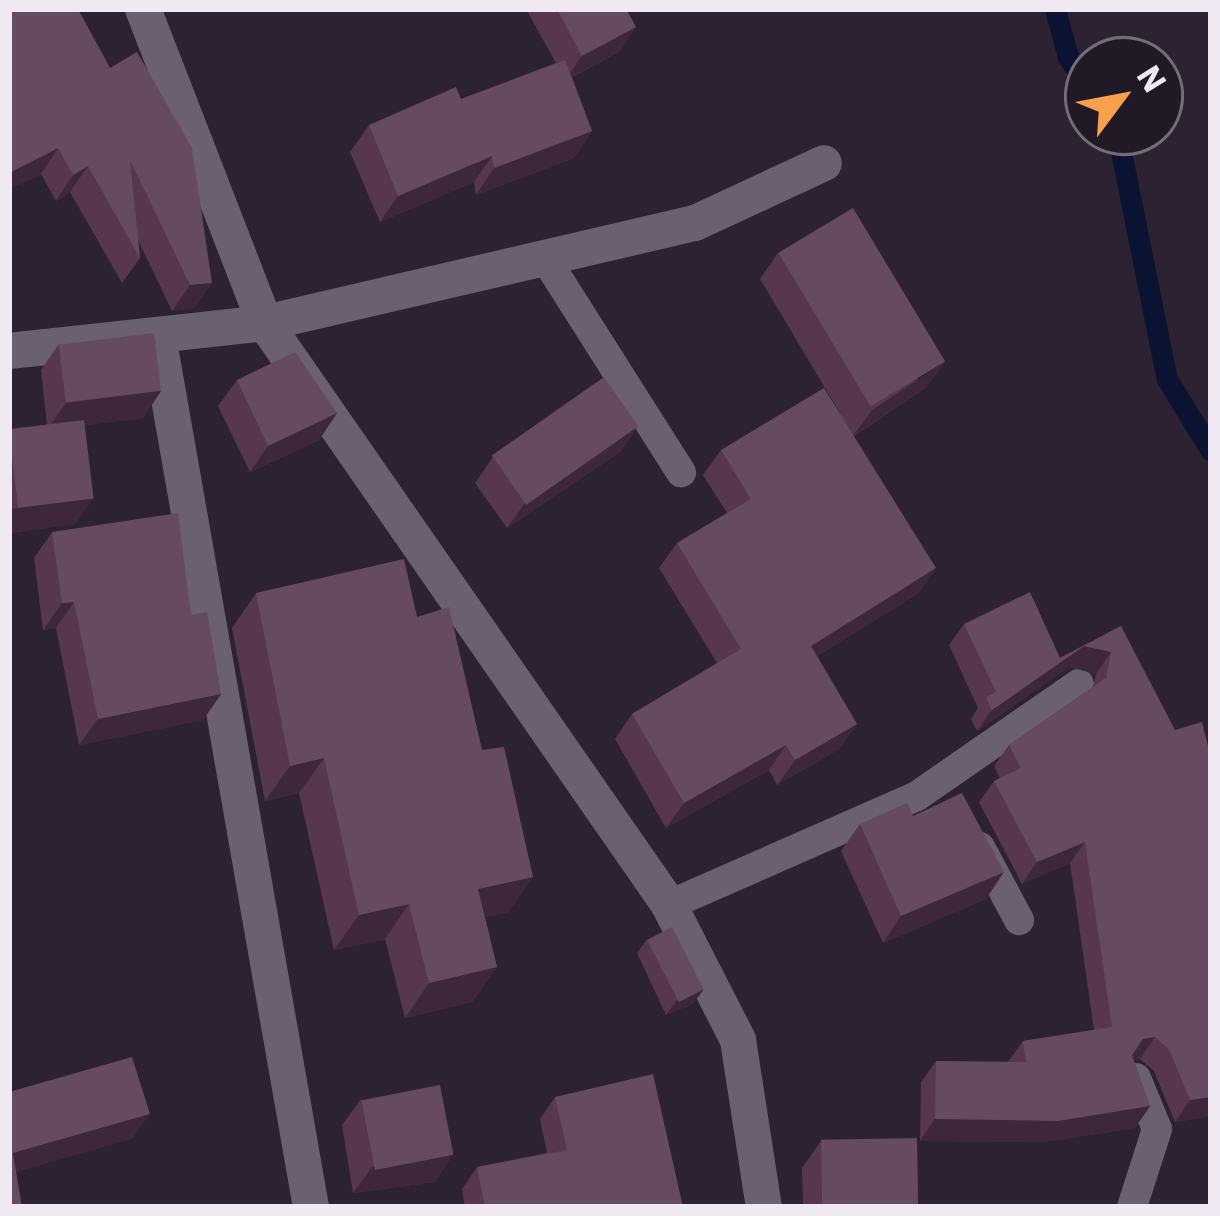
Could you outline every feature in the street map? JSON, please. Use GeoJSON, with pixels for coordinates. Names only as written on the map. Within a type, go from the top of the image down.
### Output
{"type":"FeatureCollection","features":[{"type":"Feature","properties":{"kind":"street"},"geometry":{"type":"LineString","coordinates":[[143,9],[265,323],[669,904],[738,1040],[764,1207]]}},
{"type":"Feature","properties":{"kind":"street"},"geometry":{"type":"LineString","coordinates":[[9,351],[265,323],[694,223],[824,163]]}},
{"type":"Feature","properties":{"kind":"street"},"geometry":{"type":"LineString","coordinates":[[158,336],[311,1207]]}},
{"type":"Feature","properties":{"kind":"lane"},"geometry":{"type":"LineString","coordinates":[[545,257],[681,472]]}},
{"type":"Feature","properties":{"kind":"lane"},"geometry":{"type":"LineString","coordinates":[[669,904],[955,798],[1079,684]]}},
{"type":"Feature","properties":{"kind":"lane"},"geometry":{"type":"LineString","coordinates":[[955,798],[1019,920]]}},
{"type":"Feature","properties":{"kind":"lane"},"geometry":{"type":"LineString","coordinates":[[1132,1207],[1157,1129],[1136,1078]]}},
{"type":"Feature","properties":{"kind":"building"},"geometry":{"type":"Polygon","coordinates":[[[9,9],[78,9],[110,68],[137,52],[192,148],[212,283],[190,285],[130,160],[140,258],[88,166],[73,175],[58,148],[9,173],[9,9]]]}},
{"type":"Feature","properties":{"kind":"building"},"geometry":{"type":"Polygon","coordinates":[[[557,9],[626,9],[636,27],[582,56],[557,9]]]}},
{"type":"Feature","properties":{"kind":"building"},"geometry":{"type":"Polygon","coordinates":[[[565,60],[592,131],[494,168],[492,156],[398,196],[369,125],[456,87],[461,99],[565,60]]]}},
{"type":"Feature","properties":{"kind":"building"},"geometry":{"type":"Polygon","coordinates":[[[853,208],[945,361],[871,406],[778,253],[853,208]]]}},
{"type":"Feature","properties":{"kind":"building"},"geometry":{"type":"Polygon","coordinates":[[[154,333],[161,391],[66,402],[59,345],[154,333]]]}},
{"type":"Feature","properties":{"kind":"building"},"geometry":{"type":"Polygon","coordinates":[[[295,352],[337,413],[268,446],[237,380],[295,352]]]}},
{"type":"Feature","properties":{"kind":"building"},"geometry":{"type":"Polygon","coordinates":[[[604,377],[638,426],[526,505],[492,456],[604,377]]]}},
{"type":"Feature","properties":{"kind":"building"},"geometry":{"type":"Polygon","coordinates":[[[824,388],[936,568],[811,646],[857,724],[795,760],[786,745],[684,803],[632,714],[741,649],[677,543],[751,499],[721,450],[824,388]]]}},
{"type":"Feature","properties":{"kind":"building"},"geometry":{"type":"Polygon","coordinates":[[[84,420],[94,498],[18,508],[9,429],[84,420]]]}},
{"type":"Feature","properties":{"kind":"building"},"geometry":{"type":"Polygon","coordinates":[[[178,513],[191,615],[207,612],[221,694],[98,719],[74,602],[62,603],[52,532],[178,513]]]}},
{"type":"Feature","properties":{"kind":"building"},"geometry":{"type":"Polygon","coordinates":[[[404,559],[417,617],[449,607],[482,750],[504,747],[533,877],[478,889],[497,967],[429,983],[409,904],[359,915],[324,758],[290,766],[256,593],[404,559]]]}},
{"type":"Feature","properties":{"kind":"building"},"geometry":{"type":"Polygon","coordinates":[[[1030,592],[1060,658],[1121,626],[1175,730],[1202,722],[1211,758],[1211,1097],[1190,1100],[1169,1049],[1155,1037],[1143,1039],[1132,1055],[1150,1106],[1058,1121],[935,1119],[936,1061],[1026,1062],[1023,1041],[1112,1027],[1085,842],[1037,862],[994,781],[1021,768],[1009,745],[1106,678],[1111,652],[1084,646],[992,710],[986,697],[996,692],[964,624],[1030,592]]]}},
{"type":"Feature","properties":{"kind":"building"},"geometry":{"type":"Polygon","coordinates":[[[962,793],[1004,872],[901,916],[860,824],[907,803],[913,816],[962,793]]]}},
{"type":"Feature","properties":{"kind":"building"},"geometry":{"type":"Polygon","coordinates":[[[672,927],[704,989],[679,1002],[647,940],[672,927]]]}},
{"type":"Feature","properties":{"kind":"building"},"geometry":{"type":"Polygon","coordinates":[[[132,1057],[150,1114],[13,1153],[22,1207],[9,1207],[9,1092],[132,1057]]]}},
{"type":"Feature","properties":{"kind":"building"},"geometry":{"type":"Polygon","coordinates":[[[653,1074],[683,1207],[485,1207],[477,1167],[567,1150],[555,1097],[653,1074]]]}},
{"type":"Feature","properties":{"kind":"building"},"geometry":{"type":"Polygon","coordinates":[[[440,1085],[454,1155],[375,1170],[361,1100],[440,1085]]]}},
{"type":"Feature","properties":{"kind":"building"},"geometry":{"type":"Polygon","coordinates":[[[917,1138],[918,1207],[822,1207],[821,1140],[917,1138]]]}},
{"type":"Feature","properties":{"kind":"waterway"},"geometry":{"type":"LineString","coordinates":[[1055,9],[1064,42]]}},
{"type":"Feature","properties":{"kind":"waterway"},"geometry":{"type":"LineString","coordinates":[[1122,156],[1167,379],[1211,451]]}}]}
